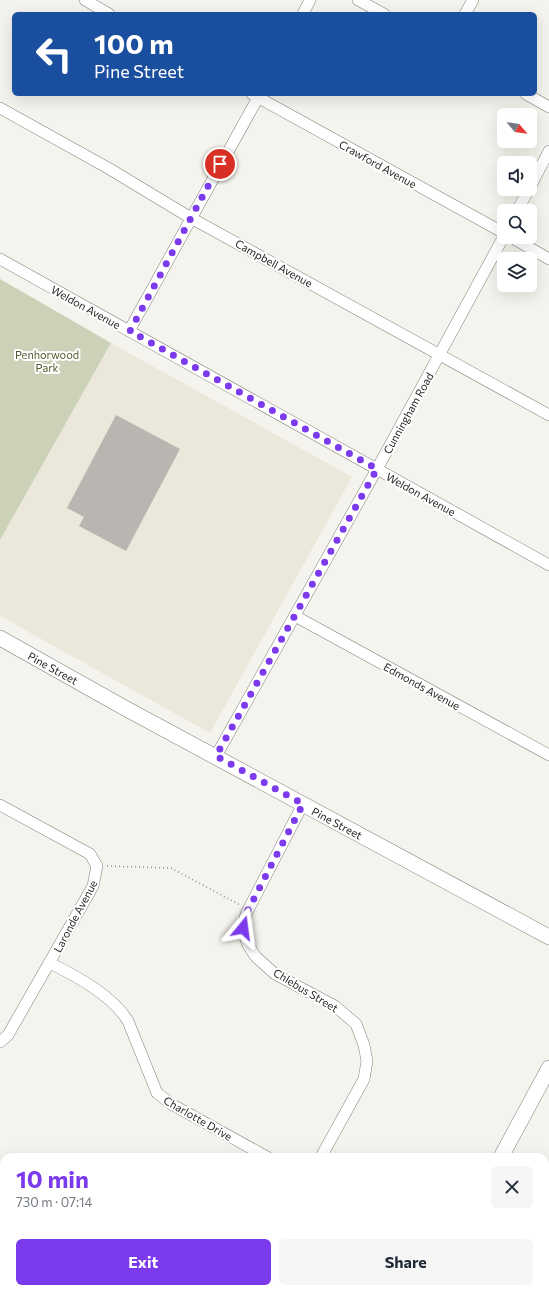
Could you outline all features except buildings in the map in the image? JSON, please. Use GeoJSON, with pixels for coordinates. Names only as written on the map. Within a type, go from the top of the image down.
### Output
{"type":"FeatureCollection","features":[{"type":"Feature","properties":{"kind":"street"},"geometry":{"type":"LineString","coordinates":[[84,0],[106,12]]}},
{"type":"Feature","properties":{"kind":"street"},"geometry":{"type":"LineString","coordinates":[[303,12],[310,0]]}},
{"type":"Feature","properties":{"kind":"street"},"geometry":{"type":"LineString","coordinates":[[358,0],[380,12]]}},
{"type":"Feature","properties":{"kind":"street"},"geometry":{"type":"LineString","coordinates":[[467,12],[473,0]]}},
{"type":"Feature","properties":{"kind":"street"},"geometry":{"type":"LineString","coordinates":[[130,331],[255,96]]}},
{"type":"Feature","properties":{"kind":"street","name":"Crawford Avenue"},"geometry":{"type":"LineString","coordinates":[[258,96],[497,231]]}},
{"type":"Feature","properties":{"kind":"street"},"geometry":{"type":"LineString","coordinates":[[530,96],[549,107]]}},
{"type":"Feature","properties":{"kind":"street","name":"Campbell Avenue"},"geometry":{"type":"LineString","coordinates":[[0,108],[108,168],[191,218],[549,415]]}},
{"type":"Feature","properties":{"kind":"street"},"geometry":{"type":"LineString","coordinates":[[537,173],[549,151]]}},
{"type":"Feature","properties":{"kind":"street","name":"Cunningham Road"},"geometry":{"type":"LineString","coordinates":[[216,756],[377,469],[499,244]]}},
{"type":"Feature","properties":{"kind":"street"},"geometry":{"type":"LineString","coordinates":[[522,244],[549,259]]}},
{"type":"Feature","properties":{"kind":"street","name":"Weldon Avenue"},"geometry":{"type":"LineString","coordinates":[[0,260],[549,565]]}},
{"type":"Feature","properties":{"kind":"street","name":"Edmonds Avenue"},"geometry":{"type":"LineString","coordinates":[[295,616],[549,755]]}},
{"type":"Feature","properties":{"kind":"street","name":"Pine Street"},"geometry":{"type":"LineString","coordinates":[[0,638],[123,707],[549,937]]}},
{"type":"Feature","properties":{"kind":"street","name":"Chlebus Street"},"geometry":{"type":"LineString","coordinates":[[303,804],[248,910],[243,928],[248,945],[256,957],[275,974],[335,1006],[356,1024],[364,1045],[367,1061],[364,1079],[323,1153]]}},
{"type":"Feature","properties":{"kind":"street","name":"Laronde Avenue"},"geometry":{"type":"LineString","coordinates":[[0,805],[90,854],[97,866],[92,886],[8,1035],[0,1042]]}},
{"type":"Feature","properties":{"kind":"street","name":"Charlotte Drive"},"geometry":{"type":"LineString","coordinates":[[50,962],[76,976],[122,1011],[128,1021],[157,1093],[173,1105],[260,1153]]}},
{"type":"Feature","properties":{"kind":"street"},"geometry":{"type":"LineString","coordinates":[[503,1153],[549,1068]]}},
{"type":"Feature","properties":{"kind":"path"},"geometry":{"type":"LineString","coordinates":[[97,866],[171,868],[248,910]]}},
{"type":"Feature","properties":{"kind":"shaded area"},"geometry":{"type":"Polygon","coordinates":[[[111,343],[352,477],[210,733],[0,616],[0,540],[111,343]]]}},
{"type":"Feature","properties":{"kind":"green space","name":"Penhorwood Park"},"geometry":{"type":"Polygon","coordinates":[[[0,279],[111,343],[0,540],[0,279]]]}},
{"type":"Feature","properties":{"kind":"route"},"geometry":{"type":"LineString","coordinates":[[220,164],[130,331],[377,469],[216,756],[303,804],[246,914],[243,928]]}}]}
